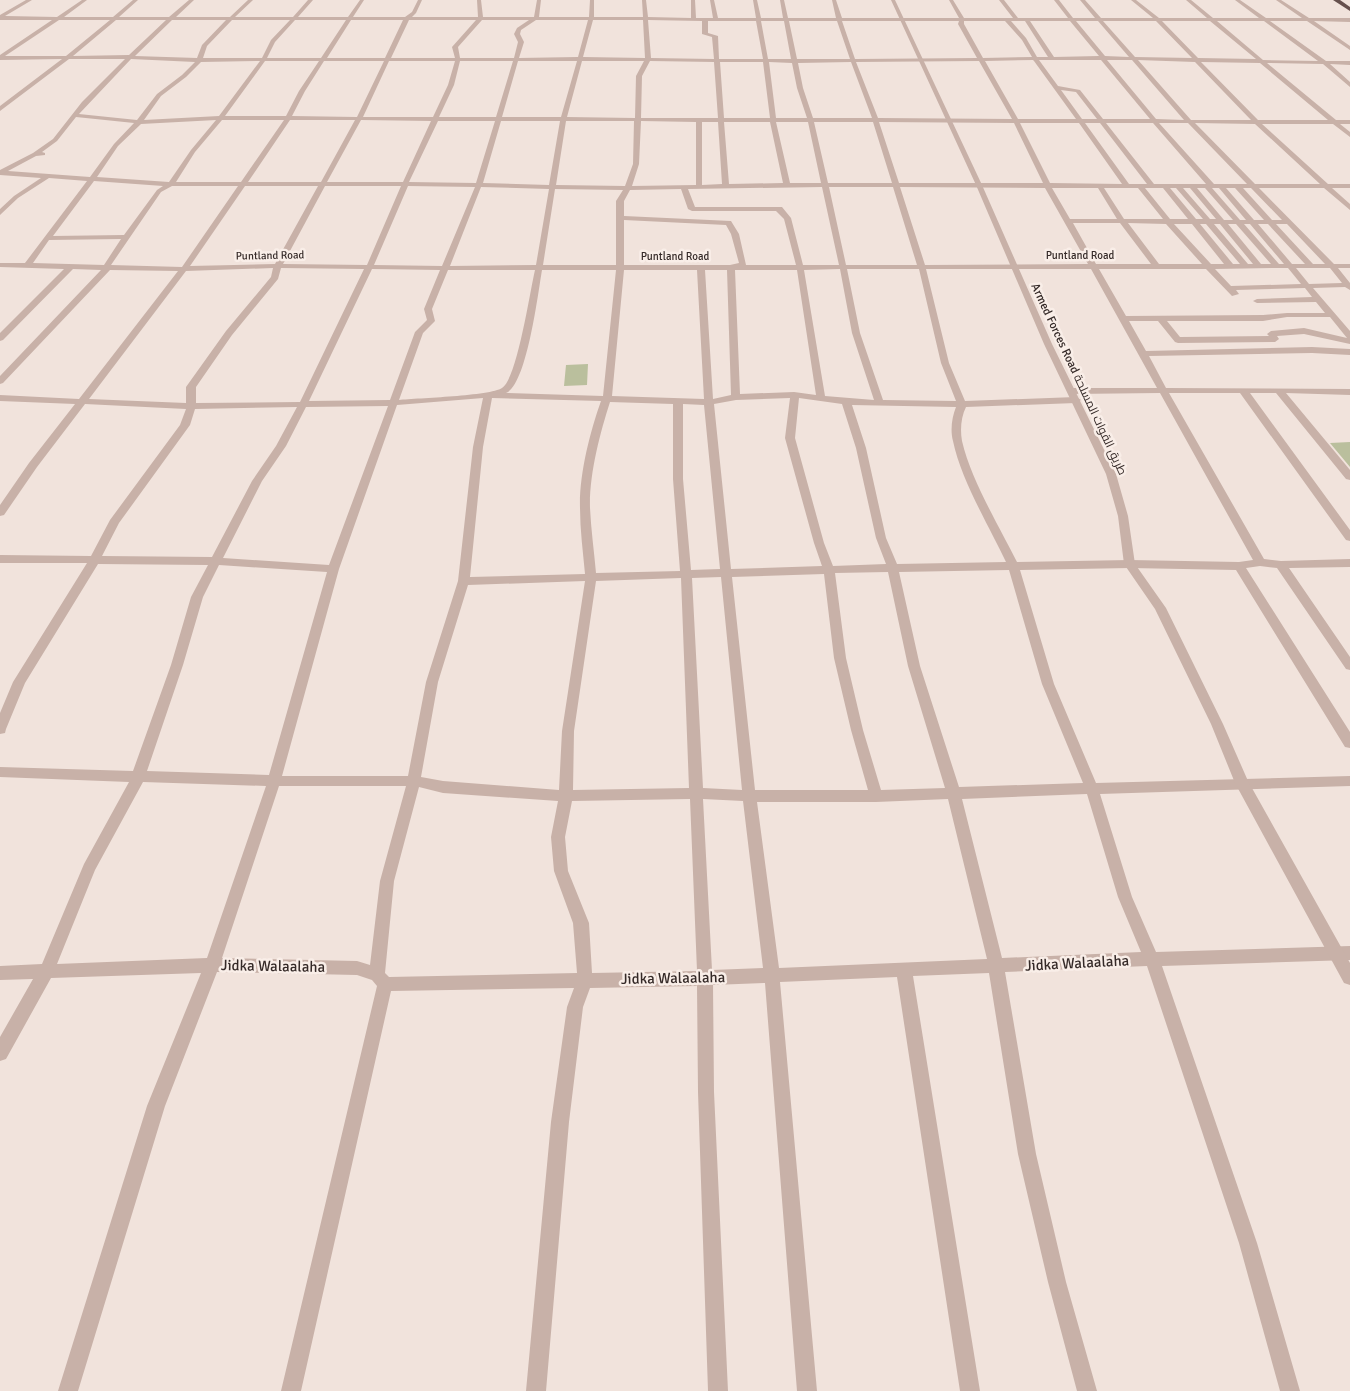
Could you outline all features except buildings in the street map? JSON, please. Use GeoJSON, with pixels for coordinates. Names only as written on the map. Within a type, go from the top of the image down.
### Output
{"type":"FeatureCollection","features":[{"type":"Feature","properties":{"kind":"highway"},"geometry":{"type":"LineString","coordinates":[[1336,0],[1350,9]]}},
{"type":"Feature","properties":{"kind":"highway"},"geometry":{"type":"LineString","coordinates":[[1344,0],[1350,4]]}},
{"type":"Feature","properties":{"kind":"street"},"geometry":{"type":"LineString","coordinates":[[0,17],[30,0]]}},
{"type":"Feature","properties":{"kind":"street"},"geometry":{"type":"LineString","coordinates":[[0,57],[85,0]]}},
{"type":"Feature","properties":{"kind":"street"},"geometry":{"type":"LineString","coordinates":[[0,109],[66,59],[136,0]]}},
{"type":"Feature","properties":{"kind":"street"},"geometry":{"type":"LineString","coordinates":[[0,173],[56,140],[84,103],[130,57],[138,53],[171,18],[185,9],[192,0]]}},
{"type":"Feature","properties":{"kind":"street"},"geometry":{"type":"LineString","coordinates":[[28,265],[78,195],[100,170],[116,145],[139,122],[159,95],[184,76],[200,59],[204,46],[251,0]]}},
{"type":"Feature","properties":{"kind":"street"},"geometry":{"type":"LineString","coordinates":[[0,380],[107,268],[108,262],[159,191],[171,184],[218,118],[234,102],[264,59],[273,40],[311,0]]}},
{"type":"Feature","properties":{"kind":"street"},"geometry":{"type":"LineString","coordinates":[[0,513],[33,465],[184,269],[288,119],[302,91],[324,60],[348,18],[362,0]]}},
{"type":"Feature","properties":{"kind":"street"},"geometry":{"type":"LineString","coordinates":[[0,729],[19,682],[94,560],[126,503],[185,424],[191,406],[191,388],[229,333],[275,277],[278,266],[358,120],[407,18],[414,13],[420,0]]}},
{"type":"Feature","properties":{"kind":"street"},"geometry":{"type":"LineString","coordinates":[[0,1053],[46,972],[89,868],[138,778],[146,750],[177,665],[197,597],[257,481],[281,446],[303,404],[370,266],[404,184],[450,85],[458,60],[454,51],[455,47],[480,18],[479,0]]}},
{"type":"Feature","properties":{"kind":"street"},"geometry":{"type":"LineString","coordinates":[[68,1391],[156,1106],[212,965],[274,781],[333,569],[419,332],[431,321],[428,309],[479,185],[521,42],[517,34],[518,29],[536,18],[539,0]]}},
{"type":"Feature","properties":{"kind":"street"},"geometry":{"type":"LineString","coordinates":[[488,395],[506,390],[514,380],[520,363],[539,268],[563,121],[591,18],[592,0]]}},
{"type":"Feature","properties":{"kind":"street"},"geometry":{"type":"LineString","coordinates":[[536,1391],[560,1122],[575,1007],[585,979],[581,922],[561,871],[558,837],[566,796],[568,732],[591,579],[585,506],[593,449],[607,398],[620,268],[620,201],[628,188],[636,164],[639,76],[648,60],[644,0]]}},
{"type":"Feature","properties":{"kind":"street"},"geometry":{"type":"LineString","coordinates":[[693,0],[694,18]]}},
{"type":"Feature","properties":{"kind":"street"},"geometry":{"type":"LineString","coordinates":[[712,0],[716,18]]}},
{"type":"Feature","properties":{"kind":"street"},"geometry":{"type":"LineString","coordinates":[[755,0],[766,61],[773,121],[787,185]]}},
{"type":"Feature","properties":{"kind":"street"},"geometry":{"type":"LineString","coordinates":[[782,0],[800,88],[811,122],[844,267],[856,333],[879,402]]}},
{"type":"Feature","properties":{"kind":"street"},"geometry":{"type":"LineString","coordinates":[[834,0],[876,122],[922,267],[945,363],[962,404],[958,416],[957,440],[970,476],[1014,567],[1048,684],[1092,788],[1125,896],[1152,959],[1248,1243],[1290,1391]]}},
{"type":"Feature","properties":{"kind":"street","name":"Armed Forces Road طريق القوات المسلحة"},"geometry":{"type":"LineString","coordinates":[[893,0],[979,185],[1012,266],[1111,474],[1123,516],[1130,564],[1160,608],[1217,724],[1242,783],[1344,954],[1350,978]]}},
{"type":"Feature","properties":{"kind":"street"},"geometry":{"type":"LineString","coordinates":[[951,0],[962,19],[960,24],[1017,122],[1048,186],[1260,562]]}},
{"type":"Feature","properties":{"kind":"street"},"geometry":{"type":"LineString","coordinates":[[1001,0],[1016,19]]}},
{"type":"Feature","properties":{"kind":"street"},"geometry":{"type":"LineString","coordinates":[[1056,0],[1236,221],[1278,267]]}},
{"type":"Feature","properties":{"kind":"street"},"geometry":{"type":"LineString","coordinates":[[1082,0],[1189,121],[1254,186],[1286,222],[1332,266],[1348,287]]}},
{"type":"Feature","properties":{"kind":"street"},"geometry":{"type":"LineString","coordinates":[[1133,0],[1157,19],[1196,62],[1256,121],[1350,208]]}},
{"type":"Feature","properties":{"kind":"street"},"geometry":{"type":"LineString","coordinates":[[1188,0],[1350,135]]}},
{"type":"Feature","properties":{"kind":"street"},"geometry":{"type":"LineString","coordinates":[[1237,0],[1324,63],[1350,85]]}},
{"type":"Feature","properties":{"kind":"street"},"geometry":{"type":"LineString","coordinates":[[1278,0],[1350,48]]}},
{"type":"Feature","properties":{"kind":"street"},"geometry":{"type":"LineString","coordinates":[[0,17],[1350,20]]}},
{"type":"Feature","properties":{"kind":"street"},"geometry":{"type":"LineString","coordinates":[[704,18],[705,34],[715,36],[726,186]]}},
{"type":"Feature","properties":{"kind":"street"},"geometry":{"type":"LineString","coordinates":[[1006,19],[1024,39],[1036,60],[1127,186]]}},
{"type":"Feature","properties":{"kind":"street"},"geometry":{"type":"LineString","coordinates":[[1026,19],[1053,60]]}},
{"type":"Feature","properties":{"kind":"street"},"geometry":{"type":"LineString","coordinates":[[0,57],[66,59],[130,57],[173,60],[579,59],[716,61],[1135,58],[1196,62],[1350,63]]}},
{"type":"Feature","properties":{"kind":"street"},"geometry":{"type":"LineString","coordinates":[[1057,88],[1078,91],[1152,186]]}},
{"type":"Feature","properties":{"kind":"street"},"geometry":{"type":"LineString","coordinates":[[76,116],[139,122],[218,118],[499,121],[1017,122],[1080,120],[1350,122]]}},
{"type":"Feature","properties":{"kind":"street"},"geometry":{"type":"LineString","coordinates":[[699,121],[699,186]]}},
{"type":"Feature","properties":{"kind":"street"},"geometry":{"type":"LineString","coordinates":[[35,154],[51,154]]}},
{"type":"Feature","properties":{"kind":"street"},"geometry":{"type":"LineString","coordinates":[[100,170],[108,179]]}},
{"type":"Feature","properties":{"kind":"street"},"geometry":{"type":"LineString","coordinates":[[0,173],[171,184],[553,185],[628,188],[787,185],[1350,186]]}},
{"type":"Feature","properties":{"kind":"street"},"geometry":{"type":"LineString","coordinates":[[0,213],[16,197],[48,176]]}},
{"type":"Feature","properties":{"kind":"street"},"geometry":{"type":"LineString","coordinates":[[88,185],[108,179]]}},
{"type":"Feature","properties":{"kind":"street"},"geometry":{"type":"LineString","coordinates":[[683,186],[692,210],[779,209],[782,215],[787,218],[800,267],[820,400]]}},
{"type":"Feature","properties":{"kind":"street"},"geometry":{"type":"LineString","coordinates":[[1100,186],[1122,221],[1157,267]]}},
{"type":"Feature","properties":{"kind":"street"},"geometry":{"type":"LineString","coordinates":[[1140,186],[1165,221],[1232,291],[1242,287],[1254,286],[1323,285],[1348,287]]}},
{"type":"Feature","properties":{"kind":"street"},"geometry":{"type":"LineString","coordinates":[[1165,186],[1231,267]]}},
{"type":"Feature","properties":{"kind":"street"},"geometry":{"type":"LineString","coordinates":[[1178,186],[1247,267]]}},
{"type":"Feature","properties":{"kind":"street"},"geometry":{"type":"LineString","coordinates":[[1192,186],[1260,267]]}},
{"type":"Feature","properties":{"kind":"street"},"geometry":{"type":"LineString","coordinates":[[1221,186],[1350,336]]}},
{"type":"Feature","properties":{"kind":"street"},"geometry":{"type":"LineString","coordinates":[[1237,186],[1312,267]]}},
{"type":"Feature","properties":{"kind":"street"},"geometry":{"type":"LineString","coordinates":[[621,218],[726,221],[735,234],[743,264],[731,267],[736,397]]}},
{"type":"Feature","properties":{"kind":"street"},"geometry":{"type":"LineString","coordinates":[[1068,221],[1191,220],[1286,222]]}},
{"type":"Feature","properties":{"kind":"street"},"geometry":{"type":"LineString","coordinates":[[49,238],[126,237]]}},
{"type":"Feature","properties":{"kind":"street"},"geometry":{"type":"LineString","coordinates":[[0,273],[4,265]]}},
{"type":"Feature","properties":{"kind":"street","name":"Puntland Road"},"geometry":{"type":"LineString","coordinates":[[4,265],[184,269],[278,266],[701,268],[1350,266]]}},
{"type":"Feature","properties":{"kind":"street"},"geometry":{"type":"LineString","coordinates":[[0,338],[71,266]]}},
{"type":"Feature","properties":{"kind":"street"},"geometry":{"type":"LineString","coordinates":[[701,268],[705,364],[749,796],[772,975],[807,1391]]}},
{"type":"Feature","properties":{"kind":"street"},"geometry":{"type":"LineString","coordinates":[[1323,285],[1334,295]]}},
{"type":"Feature","properties":{"kind":"street"},"geometry":{"type":"LineString","coordinates":[[1254,286],[1287,315]]}},
{"type":"Feature","properties":{"kind":"street"},"geometry":{"type":"LineString","coordinates":[[1242,287],[1276,317]]}},
{"type":"Feature","properties":{"kind":"street"},"geometry":{"type":"LineString","coordinates":[[1257,301],[1320,299]]}},
{"type":"Feature","properties":{"kind":"street"},"geometry":{"type":"LineString","coordinates":[[1128,326],[1287,315],[1333,315]]}},
{"type":"Feature","properties":{"kind":"street"},"geometry":{"type":"LineString","coordinates":[[1122,319],[1163,323],[1178,340],[1275,339]]}},
{"type":"Feature","properties":{"kind":"street"},"geometry":{"type":"LineString","coordinates":[[1285,351],[1271,334],[1304,331],[1350,341]]}},
{"type":"Feature","properties":{"kind":"street"},"geometry":{"type":"LineString","coordinates":[[1143,354],[1285,351],[1350,352]]}},
{"type":"Feature","properties":{"kind":"street"},"geometry":{"type":"LineString","coordinates":[[1243,390],[1350,538]]}},
{"type":"Feature","properties":{"kind":"street"},"geometry":{"type":"LineString","coordinates":[[0,398],[84,400],[191,406],[393,403],[488,395],[710,402],[736,397],[794,395],[846,402],[962,404],[1165,391],[1279,390],[1350,392]]}},
{"type":"Feature","properties":{"kind":"street"},"geometry":{"type":"LineString","coordinates":[[1279,390],[1350,477]]}},
{"type":"Feature","properties":{"kind":"street"},"geometry":{"type":"LineString","coordinates":[[291,1391],[381,979],[388,881],[414,782],[432,682],[464,581],[478,447],[488,395]]}},
{"type":"Feature","properties":{"kind":"street"},"geometry":{"type":"LineString","coordinates":[[794,395],[796,410],[790,426],[790,438],[819,543],[829,570],[840,658],[856,730],[876,796]]}},
{"type":"Feature","properties":{"kind":"street"},"geometry":{"type":"LineString","coordinates":[[678,401],[678,479],[686,575],[705,978],[706,1092],[718,1391]]}},
{"type":"Feature","properties":{"kind":"street"},"geometry":{"type":"LineString","coordinates":[[846,402],[861,448],[881,538],[893,568],[914,666],[954,794],[996,966],[1026,1154],[1057,1282],[1087,1391]]}},
{"type":"Feature","properties":{"kind":"street"},"geometry":{"type":"LineString","coordinates":[[0,559],[216,561],[333,569]]}},
{"type":"Feature","properties":{"kind":"street"},"geometry":{"type":"LineString","coordinates":[[464,581],[591,579],[893,568],[1130,564],[1239,566],[1260,562],[1281,565],[1350,563]]}},
{"type":"Feature","properties":{"kind":"street"},"geometry":{"type":"LineString","coordinates":[[1281,565],[1350,666]]}},
{"type":"Feature","properties":{"kind":"street"},"geometry":{"type":"LineString","coordinates":[[1239,566],[1350,743]]}},
{"type":"Feature","properties":{"kind":"street"},"geometry":{"type":"LineString","coordinates":[[0,772],[138,778],[414,782],[470,789],[566,796],[696,792],[749,796],[876,796],[1350,781]]}},
{"type":"Feature","properties":{"kind":"street","name":"Jidka Walaalaha"},"geometry":{"type":"LineString","coordinates":[[0,973],[212,965],[357,968],[381,979],[705,978],[1152,959],[1344,954]]}},
{"type":"Feature","properties":{"kind":"street"},"geometry":{"type":"LineString","coordinates":[[904,971],[970,1391]]}},
{"type":"Feature","properties":{"kind":"green space"},"geometry":{"type":"Polygon","coordinates":[[[588,364],[587,385],[564,386],[566,365],[588,364]]]}},
{"type":"Feature","properties":{"kind":"green space"},"geometry":{"type":"Polygon","coordinates":[[[1350,442],[1350,467],[1330,443],[1350,442]]]}}]}
